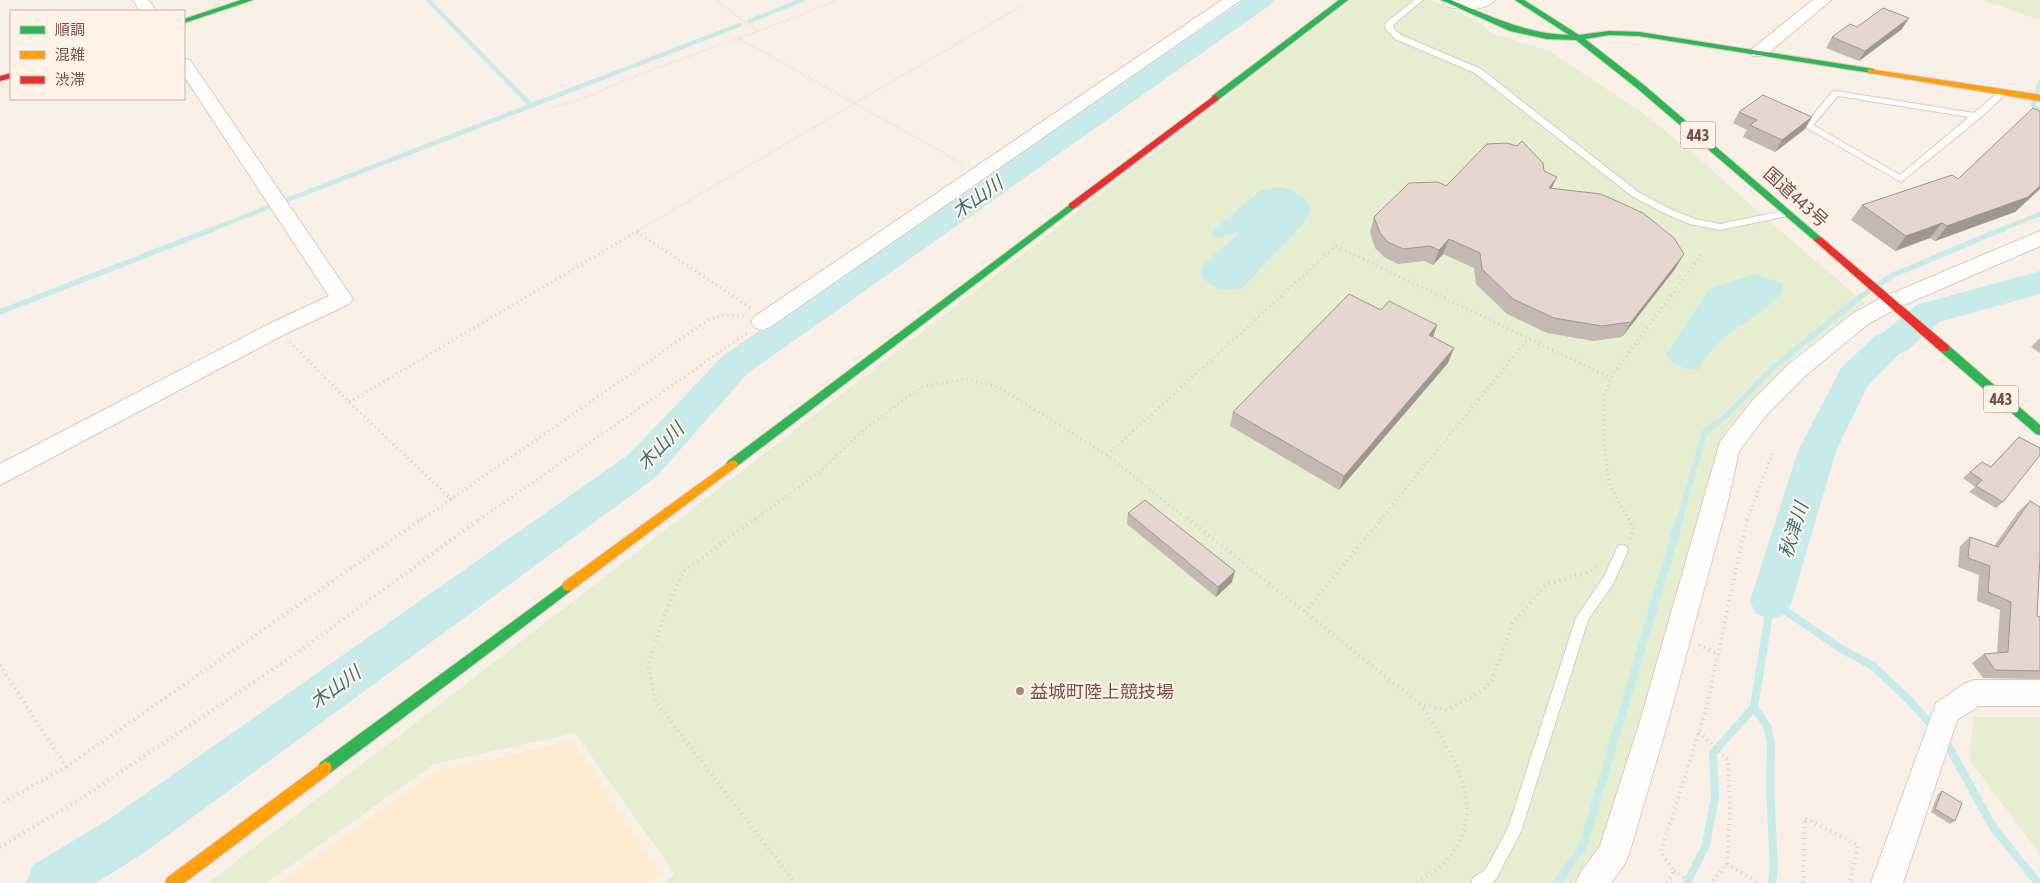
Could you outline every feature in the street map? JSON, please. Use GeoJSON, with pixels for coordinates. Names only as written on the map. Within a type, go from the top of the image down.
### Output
{"type":"FeatureCollection","features":[{"type":"Feature","properties":{"kind":"main road"},"geometry":{"type":"LineString","coordinates":[[185,21],[249,0]]}},
{"type":"Feature","properties":{"kind":"main road"},"geometry":{"type":"LineString","coordinates":[[172,883],[777,430],[1344,0]]}},
{"type":"Feature","properties":{"kind":"main road","name":"国道443号"},"geometry":{"type":"LineString","coordinates":[[1519,0],[1578,38],[1725,157],[1867,284],[2040,431]]}},
{"type":"Feature","properties":{"kind":"main road"},"geometry":{"type":"LineString","coordinates":[[1449,2],[1513,29],[1547,37],[1578,38],[1608,33],[1639,34],[2040,98]]}},
{"type":"Feature","properties":{"kind":"street"},"geometry":{"type":"LineString","coordinates":[[762,322],[1233,0]]}},
{"type":"Feature","properties":{"kind":"street"},"geometry":{"type":"LineString","coordinates":[[1449,2],[1480,3],[1487,0]]}},
{"type":"Feature","properties":{"kind":"street"},"geometry":{"type":"LineString","coordinates":[[1758,52],[1823,0]]}},
{"type":"Feature","properties":{"kind":"street"},"geometry":{"type":"LineString","coordinates":[[0,475],[277,329],[342,299],[185,65]]}},
{"type":"Feature","properties":{"kind":"street"},"geometry":{"type":"LineString","coordinates":[[1592,883],[1612,854],[1653,725],[1716,501],[1728,448],[1760,407],[1797,370],[1884,298],[2040,238]]}},
{"type":"Feature","properties":{"kind":"street"},"geometry":{"type":"LineString","coordinates":[[1887,883],[1946,712],[1974,693],[2040,694]]}},
{"type":"Feature","properties":{"kind":"lane"},"geometry":{"type":"LineString","coordinates":[[1419,0],[1390,23],[1389,28],[1392,32],[1398,37],[1478,72],[1635,194],[1648,202],[1693,222],[1720,227],[1787,213]]}},
{"type":"Feature","properties":{"kind":"lane"},"geometry":{"type":"LineString","coordinates":[[1977,116],[1836,93],[1808,126],[1901,179],[1977,116],[2004,92]]}},
{"type":"Feature","properties":{"kind":"lane"},"geometry":{"type":"LineString","coordinates":[[1478,883],[1491,874],[1514,831],[1582,618],[1610,578],[1622,550]]}},
{"type":"Feature","properties":{"kind":"path"},"geometry":{"type":"LineString","coordinates":[[716,0],[757,31]]}},
{"type":"Feature","properties":{"kind":"path"},"geometry":{"type":"LineString","coordinates":[[544,108],[574,104],[638,74],[739,39],[836,0]]}},
{"type":"Feature","properties":{"kind":"path"},"geometry":{"type":"LineString","coordinates":[[349,402],[854,102],[1021,6]]}},
{"type":"Feature","properties":{"kind":"path"},"geometry":{"type":"LineString","coordinates":[[739,39],[980,174]]}},
{"type":"Feature","properties":{"kind":"path"},"geometry":{"type":"LineString","coordinates":[[636,232],[756,312],[762,322]]}},
{"type":"Feature","properties":{"kind":"path"},"geometry":{"type":"LineString","coordinates":[[1107,455],[1336,246],[1611,378]]}},
{"type":"Feature","properties":{"kind":"path"},"geometry":{"type":"LineString","coordinates":[[1420,704],[1447,710],[1483,690],[1492,680],[1512,622],[1547,584],[1586,573],[1622,550],[1634,530],[1623,506],[1610,486],[1604,448],[1604,395],[1611,378],[1701,255]]}},
{"type":"Feature","properties":{"kind":"path"},"geometry":{"type":"LineString","coordinates":[[0,804],[66,767],[708,320],[724,315],[743,315],[762,322]]}},
{"type":"Feature","properties":{"kind":"path"},"geometry":{"type":"LineString","coordinates":[[0,847],[82,798],[297,653],[476,522],[762,322]]}},
{"type":"Feature","properties":{"kind":"path"},"geometry":{"type":"LineString","coordinates":[[277,329],[349,402],[452,500]]}},
{"type":"Feature","properties":{"kind":"path"},"geometry":{"type":"LineString","coordinates":[[1305,612],[1529,338]]}},
{"type":"Feature","properties":{"kind":"path"},"geometry":{"type":"LineString","coordinates":[[794,883],[656,702],[648,665],[665,614],[683,572],[822,470],[860,433],[921,387],[965,379],[998,387],[1107,455],[1420,704],[1452,755],[1468,795],[1466,824],[1456,847],[1442,865],[1417,883]]}},
{"type":"Feature","properties":{"kind":"path"},"geometry":{"type":"LineString","coordinates":[[1692,883],[1674,870],[1661,852],[1706,710],[1747,519],[1774,452]]}},
{"type":"Feature","properties":{"kind":"path"},"geometry":{"type":"LineString","coordinates":[[0,665],[66,767]]}},
{"type":"Feature","properties":{"kind":"path"},"geometry":{"type":"LineString","coordinates":[[1699,732],[1728,760],[1730,813],[1727,864],[1711,883]]}},
{"type":"Feature","properties":{"kind":"path"},"geometry":{"type":"LineString","coordinates":[[1804,883],[1805,818],[1858,845],[1850,883]]}},
{"type":"Feature","properties":{"kind":"path"},"geometry":{"type":"LineString","coordinates":[[1727,864],[1759,883]]}},
{"type":"Feature","properties":{"kind":"path"},"geometry":{"type":"LineString","coordinates":[[1666,883],[1674,870]]}},
{"type":"Feature","properties":{"kind":"green space"},"geometry":{"type":"Polygon","coordinates":[[[1352,0],[1430,0],[1481,23],[1491,33],[1549,51],[1641,112],[1693,153],[1772,224],[1865,303],[1794,357],[1727,429],[1673,633],[1604,850],[1580,883],[664,883],[675,874],[575,733],[434,764],[266,883],[208,883],[1352,0]]]}},
{"type":"Feature","properties":{"kind":"green space"},"geometry":{"type":"Polygon","coordinates":[[[1983,0],[2040,0],[2040,20],[1983,0]]]}},
{"type":"Feature","properties":{"kind":"green space"},"geometry":{"type":"Polygon","coordinates":[[[1974,717],[2040,717],[2040,854],[1969,759],[1974,717]]]}},
{"type":"Feature","properties":{"kind":"sand"},"geometry":{"type":"Polygon","coordinates":[[[572,741],[661,875],[650,883],[280,883],[434,773],[572,741]]]}},
{"type":"Feature","properties":{"kind":"water"},"geometry":{"type":"Polygon","coordinates":[[[1278,187],[1298,194],[1312,209],[1302,225],[1241,289],[1228,290],[1213,286],[1200,274],[1204,263],[1239,234],[1235,232],[1220,238],[1212,236],[1214,230],[1261,190],[1278,187]]]}},
{"type":"Feature","properties":{"kind":"water"},"geometry":{"type":"Polygon","coordinates":[[[1755,274],[1781,283],[1783,291],[1762,311],[1717,344],[1698,370],[1689,369],[1672,362],[1666,355],[1709,289],[1755,274]]]}},
{"type":"Feature","properties":{"kind":"building"},"geometry":{"type":"Polygon","coordinates":[[[1883,8],[1909,18],[1865,51],[1832,37],[1850,24],[1857,27],[1883,8]]]}},
{"type":"Feature","properties":{"kind":"building"},"geometry":{"type":"Polygon","coordinates":[[[1763,95],[1812,117],[1782,140],[1750,125],[1757,120],[1739,112],[1763,95]]]}},
{"type":"Feature","properties":{"kind":"building"},"geometry":{"type":"Polygon","coordinates":[[[2033,108],[2040,111],[2040,186],[2028,197],[1947,226],[1942,223],[1906,236],[1862,205],[1952,175],[1958,179],[2033,108]]]}},
{"type":"Feature","properties":{"kind":"building"},"geometry":{"type":"Polygon","coordinates":[[[1522,141],[1543,163],[1544,171],[1557,177],[1549,188],[1601,194],[1643,213],[1674,238],[1684,254],[1631,322],[1602,326],[1554,318],[1513,299],[1482,269],[1480,253],[1449,239],[1439,250],[1430,246],[1403,249],[1388,242],[1380,233],[1374,217],[1409,183],[1438,182],[1446,186],[1487,144],[1507,143],[1517,146],[1522,141]]]}},
{"type":"Feature","properties":{"kind":"building"},"geometry":{"type":"Polygon","coordinates":[[[1349,294],[1381,310],[1389,301],[1437,325],[1429,335],[1454,348],[1344,476],[1233,412],[1349,294]]]}},
{"type":"Feature","properties":{"kind":"building"},"geometry":{"type":"Polygon","coordinates":[[[2019,437],[2040,448],[2040,455],[2003,502],[1976,486],[1982,480],[1970,472],[1982,462],[1991,467],[2019,437]]]}},
{"type":"Feature","properties":{"kind":"building"},"geometry":{"type":"Polygon","coordinates":[[[1145,500],[1235,571],[1218,587],[1128,513],[1145,500]]]}},
{"type":"Feature","properties":{"kind":"building"},"geometry":{"type":"Polygon","coordinates":[[[2030,501],[2040,507],[2037,616],[2040,617],[2040,671],[1995,670],[1984,654],[2008,652],[2011,602],[1988,592],[1990,566],[1968,558],[1970,537],[1998,547],[2030,501]]]}},
{"type":"Feature","properties":{"kind":"building"},"geometry":{"type":"Polygon","coordinates":[[[1942,791],[1962,803],[1955,821],[1935,809],[1942,791]]]}},
{"type":"Feature","properties":{"kind":"waterway"},"geometry":{"type":"LineString","coordinates":[[428,0],[531,105]]}},
{"type":"Feature","properties":{"kind":"waterway"},"geometry":{"type":"LineString","coordinates":[[750,21],[802,0]]}},
{"type":"Feature","properties":{"kind":"waterway","name":"木山川"},"geometry":{"type":"LineString","coordinates":[[51,883],[128,835],[642,466],[736,364],[1261,0]]}},
{"type":"Feature","properties":{"kind":"waterway"},"geometry":{"type":"LineString","coordinates":[[210,230],[739,25]]}},
{"type":"Feature","properties":{"kind":"waterway"},"geometry":{"type":"LineString","coordinates":[[2040,82],[2033,105],[2040,112]]}},
{"type":"Feature","properties":{"kind":"waterway"},"geometry":{"type":"LineString","coordinates":[[2000,230],[2040,214]]}},
{"type":"Feature","properties":{"kind":"waterway"},"geometry":{"type":"LineString","coordinates":[[0,312],[213,229]]}},
{"type":"Feature","properties":{"kind":"waterway"},"geometry":{"type":"LineString","coordinates":[[1679,520],[1705,432],[1725,417],[1773,368],[1860,297],[1893,275],[2003,229]]}},
{"type":"Feature","properties":{"kind":"waterway","name":"秋津川"},"geometry":{"type":"LineString","coordinates":[[1771,601],[1817,451],[1854,377],[1887,345],[1896,341],[1928,313],[1999,295],[2040,282]]}},
{"type":"Feature","properties":{"kind":"waterway"},"geometry":{"type":"LineString","coordinates":[[1557,883],[1583,846],[1680,518]]}},
{"type":"Feature","properties":{"kind":"waterway"},"geometry":{"type":"LineString","coordinates":[[1754,707],[1771,601],[1843,650],[1873,666],[1910,701],[1935,729]]}},
{"type":"Feature","properties":{"kind":"waterway","name":"秋津川"},"geometry":{"type":"LineString","coordinates":[[1687,883],[1706,845],[1715,797],[1713,753],[1754,707]]}},
{"type":"Feature","properties":{"kind":"waterway"},"geometry":{"type":"LineString","coordinates":[[1754,707],[1767,726],[1771,744],[1770,789],[1774,869],[1772,883]]}},
{"type":"Feature","properties":{"kind":"waterway"},"geometry":{"type":"LineString","coordinates":[[1945,740],[1993,827],[2038,883]]}},
{"type":"Feature","properties":{"kind":"traffic: fast"},"geometry":{"type":"LineString","coordinates":[[185,21],[249,0]]}},
{"type":"Feature","properties":{"kind":"traffic: fast"},"geometry":{"type":"LineString","coordinates":[[1215,98],[1344,0]]}},
{"type":"Feature","properties":{"kind":"traffic: fast"},"geometry":{"type":"LineString","coordinates":[[1445,0],[1513,29],[1547,37],[1578,38],[1609,33],[1639,34],[1871,71]]}},
{"type":"Feature","properties":{"kind":"traffic: fast"},"geometry":{"type":"LineString","coordinates":[[1519,0],[1578,38],[1641,87],[1819,240]]}},
{"type":"Feature","properties":{"kind":"traffic: fast"},"geometry":{"type":"LineString","coordinates":[[732,464],[1072,206]]}},
{"type":"Feature","properties":{"kind":"traffic: fast"},"geometry":{"type":"LineString","coordinates":[[1944,348],[2040,431]]}},
{"type":"Feature","properties":{"kind":"traffic: fast"},"geometry":{"type":"LineString","coordinates":[[325,768],[568,586]]}},
{"type":"Feature","properties":{"kind":"traffic: slow"},"geometry":{"type":"LineString","coordinates":[[1871,71],[2040,98]]}},
{"type":"Feature","properties":{"kind":"traffic: slow"},"geometry":{"type":"LineString","coordinates":[[568,586],[732,464]]}},
{"type":"Feature","properties":{"kind":"traffic: slow"},"geometry":{"type":"LineString","coordinates":[[172,883],[325,768]]}},
{"type":"Feature","properties":{"kind":"traffic: jam"},"geometry":{"type":"LineString","coordinates":[[0,79],[10,75]]}},
{"type":"Feature","properties":{"kind":"traffic: jam"},"geometry":{"type":"LineString","coordinates":[[1072,206],[1215,98]]}},
{"type":"Feature","properties":{"kind":"traffic: jam"},"geometry":{"type":"LineString","coordinates":[[1819,240],[1944,348]]}},
{"type":"Feature","properties":{"kind":"place","name":"益城町陸上競技場"},"geometry":{"type":"Point","coordinates":[1020,691]}}]}
